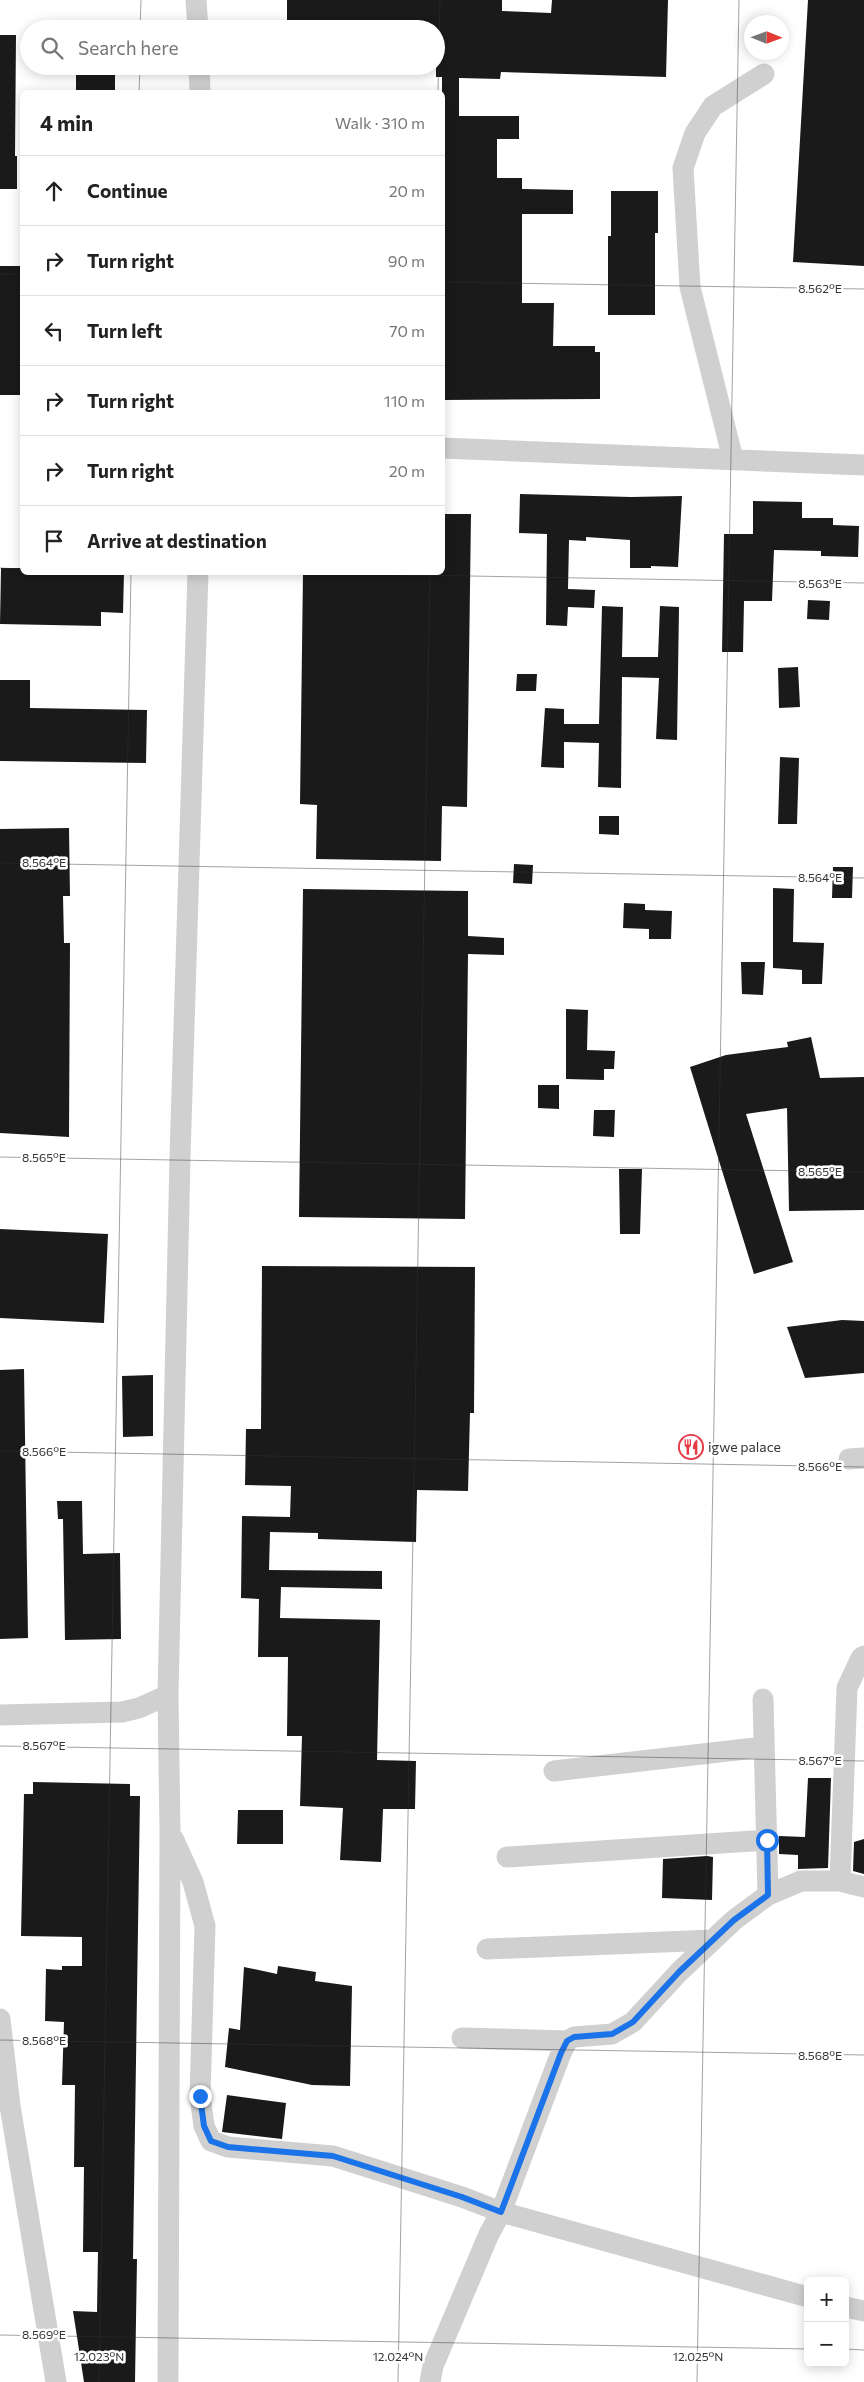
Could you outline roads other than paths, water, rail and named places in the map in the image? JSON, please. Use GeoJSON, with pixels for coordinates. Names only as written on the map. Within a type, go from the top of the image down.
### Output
{"type":"FeatureCollection","features":[{"type":"Feature","properties":{"kind":"street"},"geometry":{"type":"LineString","coordinates":[[196,0],[197,20]]}},
{"type":"Feature","properties":{"kind":"street"},"geometry":{"type":"LineString","coordinates":[[733,460],[690,287],[683,168],[695,134],[713,106],[764,74]]}},
{"type":"Feature","properties":{"kind":"street"},"geometry":{"type":"LineString","coordinates":[[199,75],[200,90]]}},
{"type":"Feature","properties":{"kind":"street"},"geometry":{"type":"LineString","coordinates":[[445,448],[864,464]]}},
{"type":"Feature","properties":{"kind":"street"},"geometry":{"type":"LineString","coordinates":[[168,2382],[170,1833],[168,1695],[181,1137],[198,575]]}},
{"type":"Feature","properties":{"kind":"street"},"geometry":{"type":"LineString","coordinates":[[840,1881],[847,1688],[861,1658],[864,1656]]}},
{"type":"Feature","properties":{"kind":"street"},"geometry":{"type":"LineString","coordinates":[[0,1715],[122,1712],[139,1708],[168,1695]]}},
{"type":"Feature","properties":{"kind":"street"},"geometry":{"type":"LineString","coordinates":[[763,1699],[768,1895]]}},
{"type":"Feature","properties":{"kind":"street"},"geometry":{"type":"LineString","coordinates":[[554,1771],[764,1746]]}},
{"type":"Feature","properties":{"kind":"street"},"geometry":{"type":"LineString","coordinates":[[170,1833],[193,1882],[205,1926],[200,2096],[204,2126],[211,2141],[228,2147],[333,2156],[462,2197],[501,2212],[804,2296]]}},
{"type":"Feature","properties":{"kind":"street"},"geometry":{"type":"LineString","coordinates":[[507,1857],[767,1840]]}},
{"type":"Feature","properties":{"kind":"street"},"geometry":{"type":"LineString","coordinates":[[462,2038],[567,2041],[574,2037],[612,2034],[633,2022],[679,1972],[734,1920],[768,1895],[801,1881],[840,1881],[864,1887]]}},
{"type":"Feature","properties":{"kind":"street"},"geometry":{"type":"LineString","coordinates":[[487,1949],[713,1940]]}},
{"type":"Feature","properties":{"kind":"street"},"geometry":{"type":"LineString","coordinates":[[0,2019],[10,2106],[56,2382]]}},
{"type":"Feature","properties":{"kind":"street"},"geometry":{"type":"LineString","coordinates":[[430,2382],[433,2366],[489,2234],[501,2212],[567,2041]]}},
{"type":"Feature","properties":{"kind":"street"},"geometry":{"type":"LineString","coordinates":[[849,2308],[864,2312]]}},
{"type":"Feature","properties":{"kind":"place","name":"igwe palace"},"geometry":{"type":"Point","coordinates":[691,1447]}}]}
